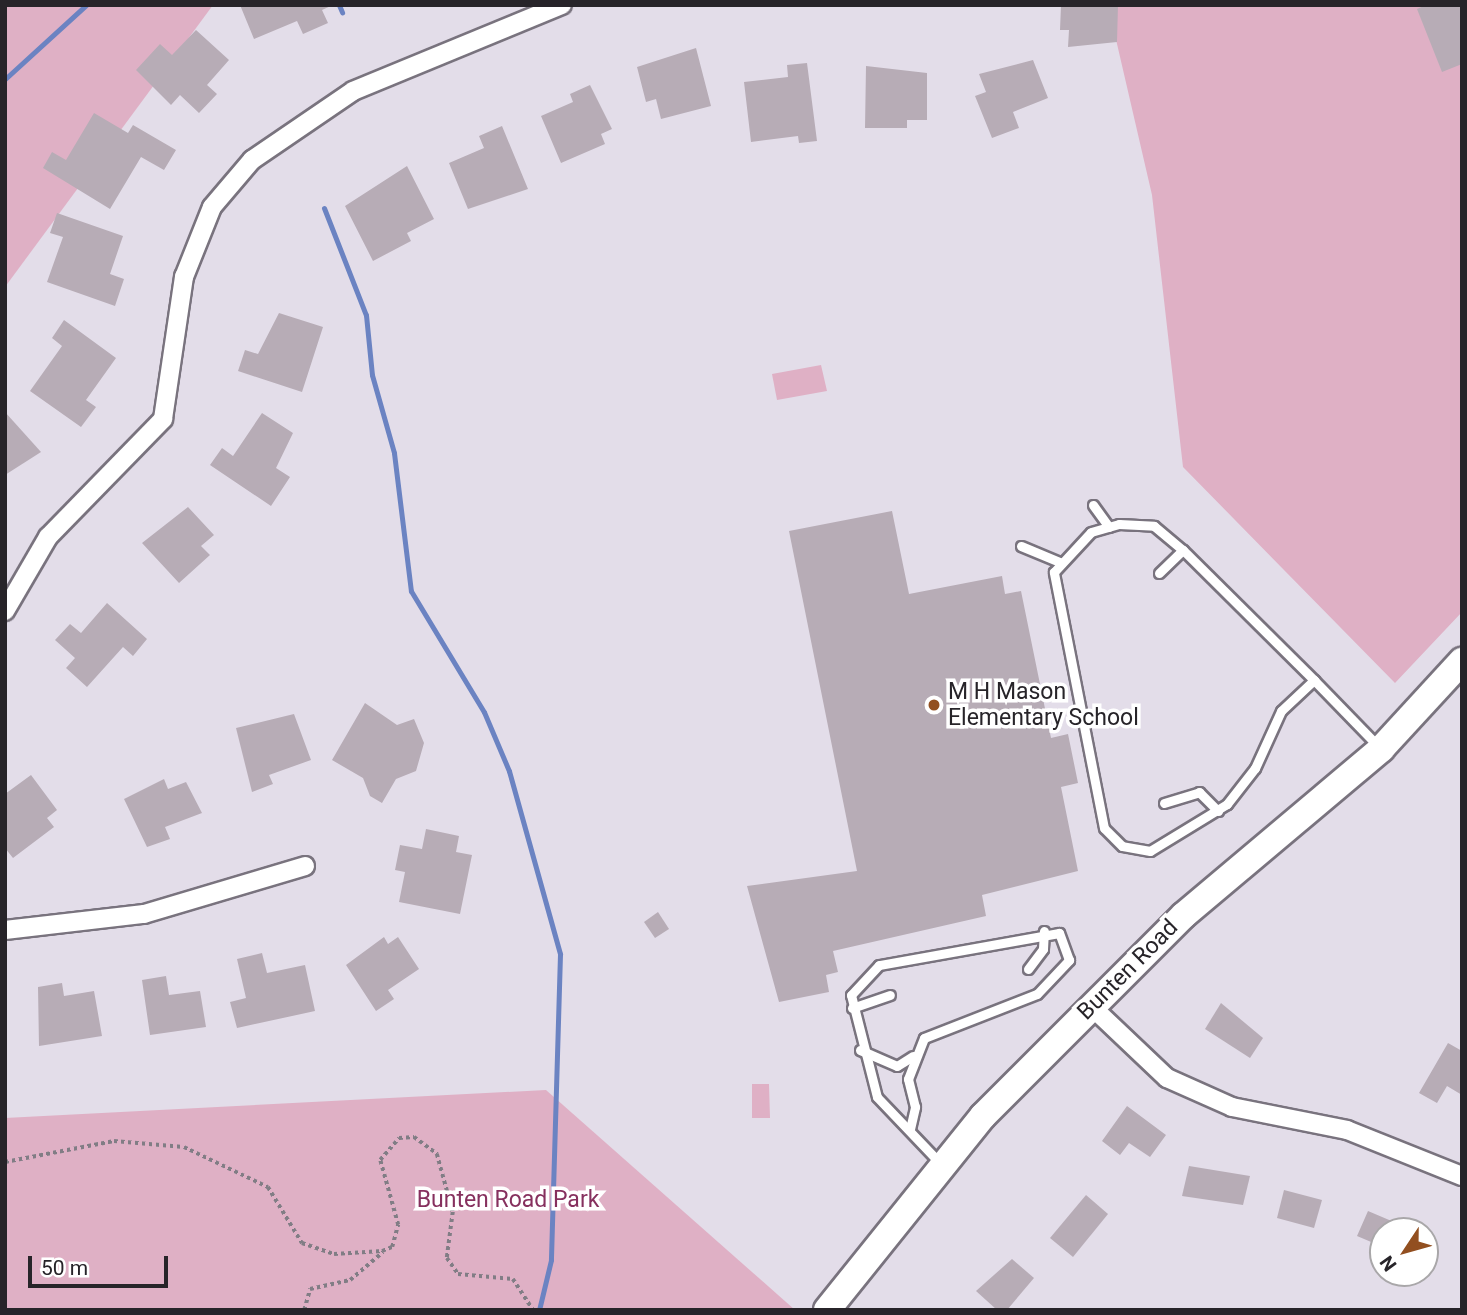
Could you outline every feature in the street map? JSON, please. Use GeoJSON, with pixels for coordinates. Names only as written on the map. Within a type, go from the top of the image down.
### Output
{"type":"FeatureCollection","features":[{"type":"Feature","properties":{"kind":"street"},"geometry":{"type":"LineString","coordinates":[[5,611],[48,537],[163,419],[184,277],[212,207],[251,160],[353,91],[562,5]]}},
{"type":"Feature","properties":{"kind":"street","name":"Bunten Road"},"geometry":{"type":"LineString","coordinates":[[827,1310],[940,1163],[1091,1006],[1184,915],[1381,749],[1462,661]]}},
{"type":"Feature","properties":{"kind":"street"},"geometry":{"type":"LineString","coordinates":[[5,930],[144,914],[305,866]]}},
{"type":"Feature","properties":{"kind":"street"},"geometry":{"type":"LineString","coordinates":[[1091,1006],[1167,1078],[1232,1107],[1347,1130],[1462,1176]]}},
{"type":"Feature","properties":{"kind":"lane"},"geometry":{"type":"LineString","coordinates":[[1093,505],[1110,527]]}},
{"type":"Feature","properties":{"kind":"lane"},"geometry":{"type":"LineString","coordinates":[[1314,680],[1280,711],[1255,768],[1218,811],[1150,851],[1122,846],[1104,828],[1054,572],[1091,532],[1110,527],[1154,526],[1183,550],[1314,680],[1381,749]]}},
{"type":"Feature","properties":{"kind":"lane"},"geometry":{"type":"LineString","coordinates":[[1021,545],[1062,563]]}},
{"type":"Feature","properties":{"kind":"lane"},"geometry":{"type":"LineString","coordinates":[[1159,573],[1183,550]]}},
{"type":"Feature","properties":{"kind":"lane"},"geometry":{"type":"LineString","coordinates":[[1164,803],[1199,792],[1218,811]]}},
{"type":"Feature","properties":{"kind":"lane"},"geometry":{"type":"LineString","coordinates":[[1028,969],[1043,949],[1044,931]]}},
{"type":"Feature","properties":{"kind":"lane"},"geometry":{"type":"LineString","coordinates":[[860,1051],[897,1066],[913,1056],[924,1038],[940,1029],[990,1017],[1059,976],[1069,947],[1059,933],[1044,931],[878,965],[851,995],[860,1051],[877,1097],[940,1163]]}},
{"type":"Feature","properties":{"kind":"lane"},"geometry":{"type":"LineString","coordinates":[[852,1008],[890,995]]}},
{"type":"Feature","properties":{"kind":"lane"},"geometry":{"type":"LineString","coordinates":[[910,1129],[913,1056]]}},
{"type":"Feature","properties":{"kind":"path"},"geometry":{"type":"LineString","coordinates":[[304,1310],[310,1289],[350,1280],[385,1250],[398,1225],[380,1160],[399,1138],[414,1137],[437,1154],[453,1212],[447,1258],[469,1277],[506,1275],[533,1310]]}},
{"type":"Feature","properties":{"kind":"path"},"geometry":{"type":"LineString","coordinates":[[5,1162],[114,1141],[184,1147],[268,1187],[302,1243],[334,1254],[385,1250]]}},
{"type":"Feature","properties":{"kind":"green space"},"geometry":{"type":"Polygon","coordinates":[[[5,5],[213,5],[5,287],[5,5]]]}},
{"type":"Feature","properties":{"kind":"green space"},"geometry":{"type":"Polygon","coordinates":[[[1108,5],[1462,5],[1462,612],[1395,683],[1183,467],[1152,195],[1108,5]]]}},
{"type":"Feature","properties":{"kind":"green space"},"geometry":{"type":"Polygon","coordinates":[[[821,365],[827,391],[777,400],[772,374],[821,365]]]}},
{"type":"Feature","properties":{"kind":"green space"},"geometry":{"type":"Polygon","coordinates":[[[752,1084],[769,1084],[770,1118],[752,1118],[752,1084]]]}},
{"type":"Feature","properties":{"kind":"green space","name":"Bunten Road Park"},"geometry":{"type":"Polygon","coordinates":[[[546,1090],[795,1310],[5,1310],[5,1118],[546,1090]]]}},
{"type":"Feature","properties":{"kind":"building"},"geometry":{"type":"Polygon","coordinates":[[[240,5],[333,5],[322,10],[328,23],[303,34],[297,21],[254,39],[240,5]]]}},
{"type":"Feature","properties":{"kind":"building"},"geometry":{"type":"Polygon","coordinates":[[[1061,5],[1118,5],[1117,42],[1068,47],[1069,30],[1060,30],[1061,5]]]}},
{"type":"Feature","properties":{"kind":"building"},"geometry":{"type":"Polygon","coordinates":[[[1426,5],[1462,5],[1462,64],[1442,72],[1417,9],[1426,5]]]}},
{"type":"Feature","properties":{"kind":"building"},"geometry":{"type":"Polygon","coordinates":[[[196,30],[229,60],[207,85],[217,94],[199,113],[180,95],[171,105],[136,70],[160,44],[172,55],[196,30]]]}},
{"type":"Feature","properties":{"kind":"building"},"geometry":{"type":"Polygon","coordinates":[[[696,48],[711,106],[661,119],[656,99],[646,102],[637,67],[696,48]]]}},
{"type":"Feature","properties":{"kind":"building"},"geometry":{"type":"Polygon","coordinates":[[[1033,60],[1048,98],[1013,112],[1019,128],[992,138],[975,96],[986,92],[979,74],[1033,60]]]}},
{"type":"Feature","properties":{"kind":"building"},"geometry":{"type":"Polygon","coordinates":[[[807,63],[817,141],[799,143],[798,136],[751,142],[744,82],[788,77],[787,65],[807,63]]]}},
{"type":"Feature","properties":{"kind":"building"},"geometry":{"type":"Polygon","coordinates":[[[866,66],[927,73],[927,120],[907,120],[907,128],[865,128],[866,66]]]}},
{"type":"Feature","properties":{"kind":"building"},"geometry":{"type":"Polygon","coordinates":[[[590,85],[612,129],[601,134],[605,144],[561,163],[541,116],[573,102],[570,94],[590,85]]]}},
{"type":"Feature","properties":{"kind":"building"},"geometry":{"type":"Polygon","coordinates":[[[94,113],[128,133],[133,125],[176,150],[164,170],[141,157],[110,209],[43,168],[52,152],[66,160],[94,113]]]}},
{"type":"Feature","properties":{"kind":"building"},"geometry":{"type":"Polygon","coordinates":[[[502,126],[528,189],[468,209],[449,163],[484,148],[479,136],[502,126]]]}},
{"type":"Feature","properties":{"kind":"building"},"geometry":{"type":"Polygon","coordinates":[[[407,166],[434,219],[407,233],[411,241],[373,261],[345,206],[407,166]]]}},
{"type":"Feature","properties":{"kind":"building"},"geometry":{"type":"Polygon","coordinates":[[[57,213],[123,236],[110,274],[124,279],[115,306],[47,282],[63,237],[50,233],[57,213]]]}},
{"type":"Feature","properties":{"kind":"building"},"geometry":{"type":"Polygon","coordinates":[[[279,313],[323,327],[302,392],[238,371],[245,350],[258,354],[279,313]]]}},
{"type":"Feature","properties":{"kind":"building"},"geometry":{"type":"Polygon","coordinates":[[[64,320],[116,358],[86,400],[96,407],[81,427],[30,391],[62,346],[52,338],[64,320]]]}},
{"type":"Feature","properties":{"kind":"building"},"geometry":{"type":"Polygon","coordinates":[[[5,412],[41,452],[5,475],[5,412]]]}},
{"type":"Feature","properties":{"kind":"building"},"geometry":{"type":"Polygon","coordinates":[[[262,413],[293,433],[276,468],[290,477],[271,506],[210,465],[222,448],[233,456],[262,413]]]}},
{"type":"Feature","properties":{"kind":"building"},"geometry":{"type":"Polygon","coordinates":[[[188,507],[214,535],[201,546],[210,555],[179,583],[142,543],[188,507]]]}},
{"type":"Feature","properties":{"kind":"building","name":"M H Mason Elementary School"},"geometry":{"type":"Polygon","coordinates":[[[892,511],[909,594],[1002,576],[1005,594],[1021,591],[1051,738],[1068,734],[1078,783],[1061,787],[1078,871],[982,895],[986,916],[833,951],[838,972],[826,975],[829,992],[779,1002],[747,886],[857,871],[789,531],[892,511]]]}},
{"type":"Feature","properties":{"kind":"building"},"geometry":{"type":"Polygon","coordinates":[[[107,603],[147,639],[133,656],[123,647],[87,687],[66,668],[75,658],[55,640],[70,624],[81,633],[107,603]]]}},
{"type":"Feature","properties":{"kind":"building"},"geometry":{"type":"Polygon","coordinates":[[[365,703],[397,725],[414,719],[424,743],[416,771],[396,779],[382,803],[370,796],[363,778],[332,760],[365,703]]]}},
{"type":"Feature","properties":{"kind":"building"},"geometry":{"type":"Polygon","coordinates":[[[294,714],[311,760],[269,775],[273,784],[252,792],[236,728],[294,714]]]}},
{"type":"Feature","properties":{"kind":"building"},"geometry":{"type":"Polygon","coordinates":[[[31,775],[57,810],[47,818],[54,827],[13,858],[5,848],[5,794],[31,775]]]}},
{"type":"Feature","properties":{"kind":"building"},"geometry":{"type":"Polygon","coordinates":[[[164,779],[168,789],[186,782],[202,813],[165,827],[170,839],[147,847],[124,799],[164,779]]]}},
{"type":"Feature","properties":{"kind":"building"},"geometry":{"type":"Polygon","coordinates":[[[426,829],[459,836],[456,852],[472,855],[460,914],[399,902],[405,872],[395,870],[400,845],[422,849],[426,829]]]}},
{"type":"Feature","properties":{"kind":"building"},"geometry":{"type":"Polygon","coordinates":[[[658,912],[669,929],[655,938],[644,922],[658,912]]]}},
{"type":"Feature","properties":{"kind":"building"},"geometry":{"type":"Polygon","coordinates":[[[384,937],[388,944],[398,937],[419,969],[388,990],[394,999],[376,1011],[346,965],[384,937]]]}},
{"type":"Feature","properties":{"kind":"building"},"geometry":{"type":"Polygon","coordinates":[[[262,953],[267,973],[305,965],[315,1011],[237,1028],[230,1002],[246,998],[237,959],[262,953]]]}},
{"type":"Feature","properties":{"kind":"building"},"geometry":{"type":"Polygon","coordinates":[[[166,976],[169,995],[200,991],[206,1027],[150,1035],[142,980],[166,976]]]}},
{"type":"Feature","properties":{"kind":"building"},"geometry":{"type":"Polygon","coordinates":[[[62,983],[64,996],[94,991],[102,1036],[39,1046],[38,987],[62,983]]]}},
{"type":"Feature","properties":{"kind":"building"},"geometry":{"type":"Polygon","coordinates":[[[1221,1003],[1263,1038],[1250,1058],[1205,1029],[1221,1003]]]}},
{"type":"Feature","properties":{"kind":"building"},"geometry":{"type":"Polygon","coordinates":[[[1448,1043],[1462,1051],[1462,1095],[1447,1086],[1437,1103],[1419,1093],[1448,1043]]]}},
{"type":"Feature","properties":{"kind":"building"},"geometry":{"type":"Polygon","coordinates":[[[1127,1106],[1166,1135],[1150,1157],[1129,1143],[1120,1155],[1102,1141],[1127,1106]]]}},
{"type":"Feature","properties":{"kind":"building"},"geometry":{"type":"Polygon","coordinates":[[[1189,1166],[1250,1176],[1243,1205],[1182,1196],[1189,1166]]]}},
{"type":"Feature","properties":{"kind":"building"},"geometry":{"type":"Polygon","coordinates":[[[1284,1190],[1322,1200],[1314,1228],[1277,1218],[1284,1190]]]}},
{"type":"Feature","properties":{"kind":"building"},"geometry":{"type":"Polygon","coordinates":[[[1086,1195],[1108,1214],[1073,1257],[1050,1238],[1086,1195]]]}},
{"type":"Feature","properties":{"kind":"building"},"geometry":{"type":"Polygon","coordinates":[[[1368,1211],[1382,1217],[1369,1217],[1369,1241],[1357,1236],[1368,1211]]]}},
{"type":"Feature","properties":{"kind":"building"},"geometry":{"type":"Polygon","coordinates":[[[1012,1259],[1034,1278],[1007,1310],[997,1310],[976,1291],[1012,1259]]]}},
{"type":"Feature","properties":{"kind":"waterway"},"geometry":{"type":"LineString","coordinates":[[5,79],[86,5]]}},
{"type":"Feature","properties":{"kind":"waterway"},"geometry":{"type":"LineString","coordinates":[[339,5],[342,12]]}},
{"type":"Feature","properties":{"kind":"waterway"},"geometry":{"type":"LineString","coordinates":[[324,208],[366,315],[372,375],[394,453],[411,591],[484,712],[509,771],[560,954],[551,1260],[539,1310]]}},
{"type":"Feature","properties":{"kind":"place","name":"M H Mason Elementary School"},"geometry":{"type":"Point","coordinates":[934,705]}}]}
